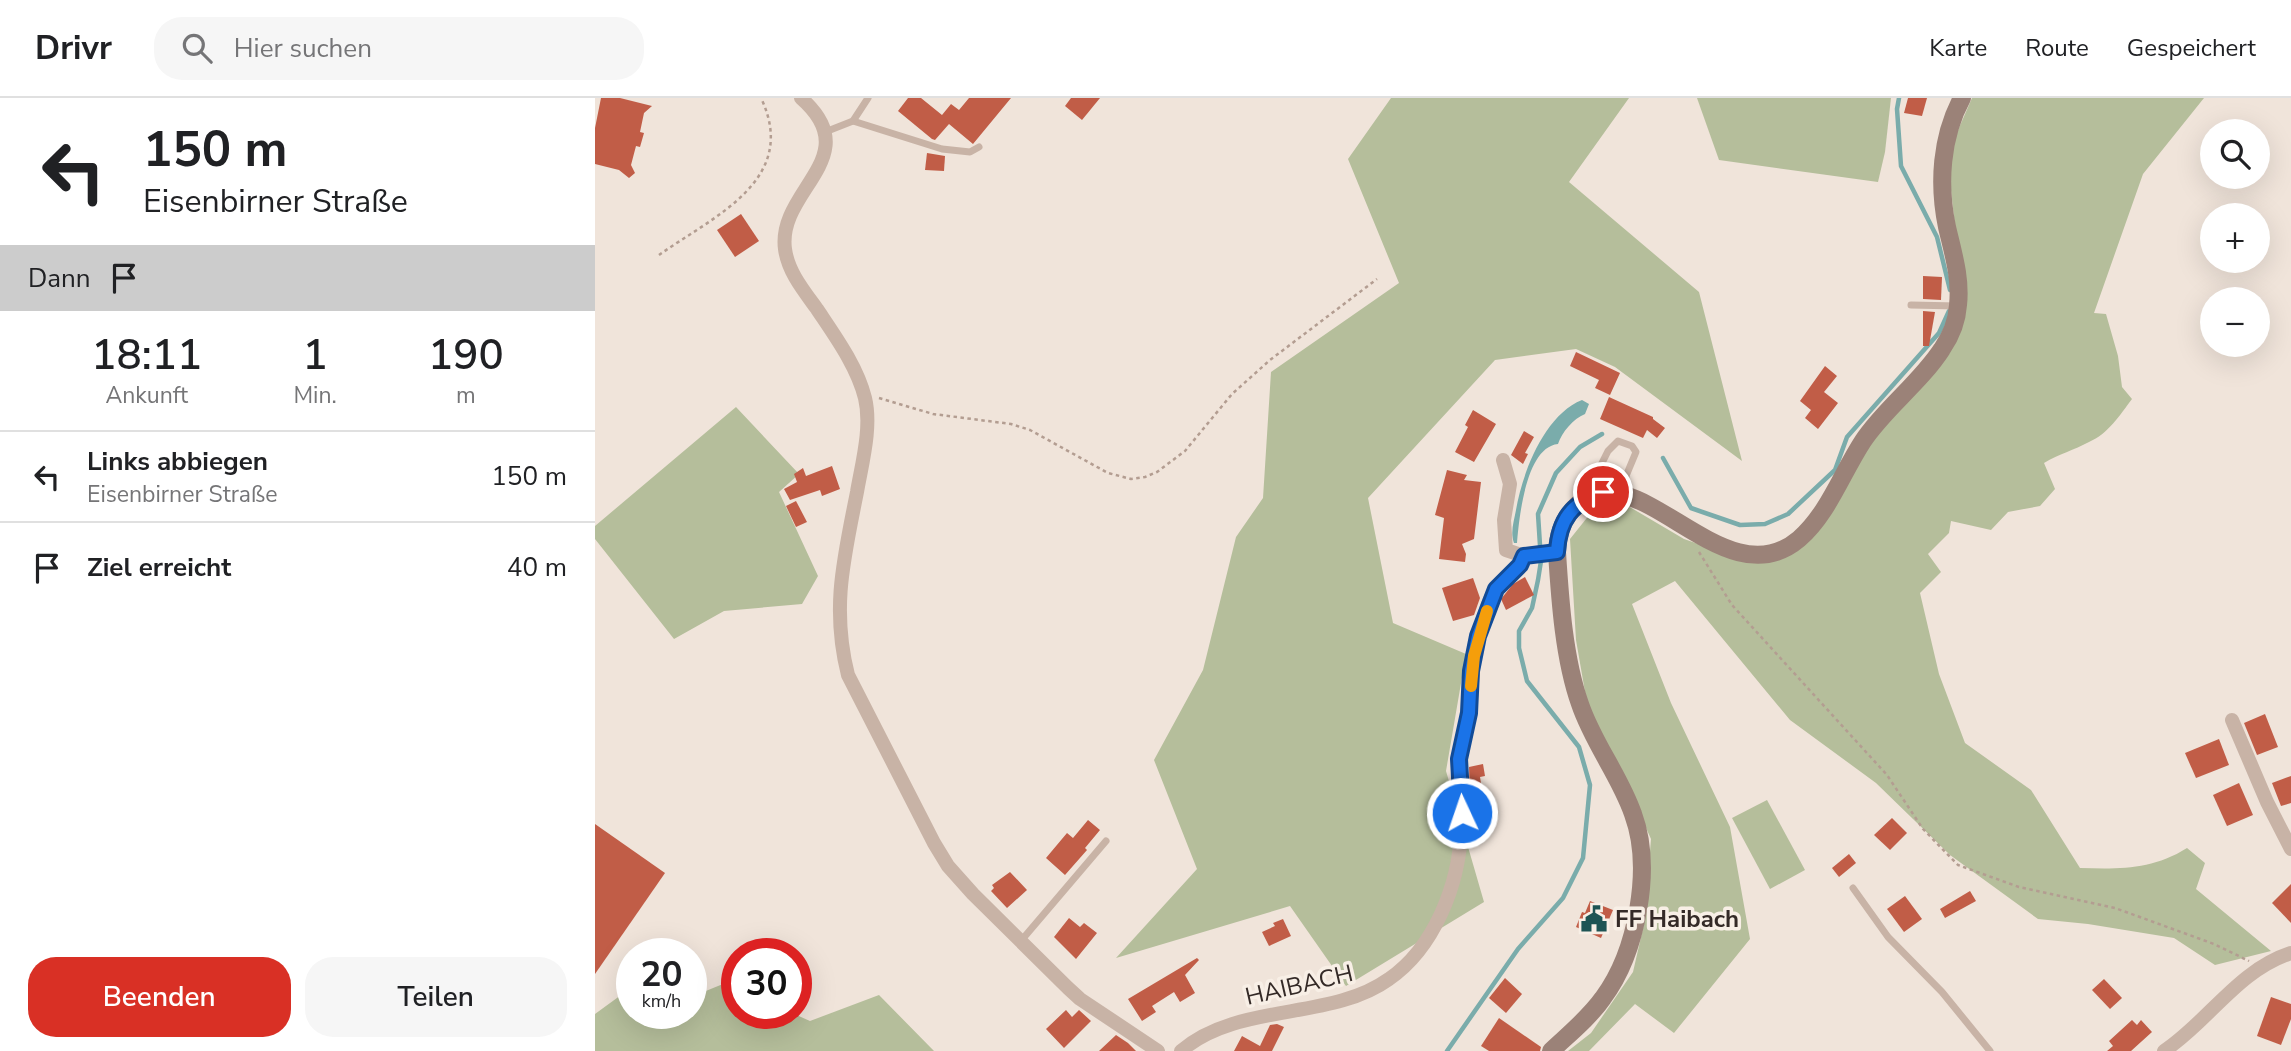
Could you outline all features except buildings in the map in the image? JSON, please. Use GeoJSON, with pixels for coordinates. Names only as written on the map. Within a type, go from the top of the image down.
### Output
{"type":"FeatureCollection","features":[{"type":"Feature","properties":{"kind":"main road"},"geometry":{"type":"LineString","coordinates":[[1551,1051],[1603,998],[1618,972],[1637,918],[1641,875],[1638,828],[1632,811],[1596,744],[1579,701],[1539,554],[1558,535],[1564,521],[1580,501],[1624,485],[1636,498],[1710,542],[1755,554],[1783,550],[1799,538],[1826,505],[1869,433],[1943,348],[1955,321],[1959,284],[1942,195],[1942,173],[1949,128],[1962,98]]}},
{"type":"Feature","properties":{"kind":"street"},"geometry":{"type":"LineString","coordinates":[[801,98],[822,121],[825,132],[824,157],[790,219],[784,234],[785,249],[796,279],[835,336],[857,378],[865,398],[867,421],[838,602],[843,654],[848,675],[934,844],[948,866],[1020,942],[1080,999],[1158,1051]]}},
{"type":"Feature","properties":{"kind":"street"},"geometry":{"type":"LineString","coordinates":[[1503,460],[1510,484],[1504,520],[1506,550],[1539,554]]}},
{"type":"Feature","properties":{"kind":"street","name":"HAIBACH"},"geometry":{"type":"LineString","coordinates":[[1181,1051],[1197,1040],[1235,1024],[1344,1001],[1372,991],[1397,974],[1430,936],[1444,907],[1459,850],[1462,806],[1459,759],[1469,713],[1471,671],[1478,636],[1496,589],[1520,565],[1539,554]]}},
{"type":"Feature","properties":{"kind":"street"},"geometry":{"type":"LineString","coordinates":[[2232,720],[2271,811],[2291,849]]}},
{"type":"Feature","properties":{"kind":"street"},"geometry":{"type":"LineString","coordinates":[[2164,1051],[2261,967],[2291,953]]}},
{"type":"Feature","properties":{"kind":"lane"},"geometry":{"type":"LineString","coordinates":[[825,132],[853,121],[867,98]]}},
{"type":"Feature","properties":{"kind":"lane"},"geometry":{"type":"LineString","coordinates":[[853,121],[942,149],[970,152],[979,147]]}},
{"type":"Feature","properties":{"kind":"lane"},"geometry":{"type":"LineString","coordinates":[[1911,305],[1958,306]]}},
{"type":"Feature","properties":{"kind":"lane"},"geometry":{"type":"LineString","coordinates":[[1580,501],[1581,487],[1599,469],[1614,443],[1623,441],[1636,452],[1624,485],[1599,469]]}},
{"type":"Feature","properties":{"kind":"lane"},"geometry":{"type":"LineString","coordinates":[[1020,942],[1106,841]]}},
{"type":"Feature","properties":{"kind":"lane"},"geometry":{"type":"LineString","coordinates":[[1853,888],[1888,937],[1951,1001],[1990,1051]]}},
{"type":"Feature","properties":{"kind":"path"},"geometry":{"type":"LineString","coordinates":[[659,255],[742,198],[759,177],[772,142],[771,126],[761,98]]}},
{"type":"Feature","properties":{"kind":"path"},"geometry":{"type":"LineString","coordinates":[[865,398],[883,398],[933,414],[1011,424],[1030,430],[1108,473],[1131,479],[1145,477],[1164,468],[1185,450],[1233,394],[1270,360],[1377,279]]}},
{"type":"Feature","properties":{"kind":"path"},"geometry":{"type":"LineString","coordinates":[[1684,528],[1732,605],[1887,775],[1923,830],[1958,865],[2019,887],[2115,908],[2214,944],[2261,967]]}},
{"type":"Feature","properties":{"kind":"green space"},"geometry":{"type":"Polygon","coordinates":[[[1391,98],[1629,98],[1569,182],[1699,292],[1742,461],[1615,367],[1576,349],[1495,360],[1368,498],[1393,623],[1466,654],[1446,771],[1484,902],[1346,986],[1290,906],[1116,958],[1197,869],[1154,760],[1203,670],[1236,537],[1263,498],[1271,372],[1399,283],[1348,159],[1391,98]]]}},
{"type":"Feature","properties":{"kind":"green space"},"geometry":{"type":"Polygon","coordinates":[[[1697,98],[1891,98],[1885,152],[1878,182],[1719,160],[1697,98]]]}},
{"type":"Feature","properties":{"kind":"green space"},"geometry":{"type":"Polygon","coordinates":[[[1972,98],[2204,98],[2143,174],[2094,313],[2106,314],[2118,356],[2122,387],[2132,399],[2113,424],[2096,439],[2044,463],[2055,489],[2040,506],[2008,512],[1991,530],[1951,521],[1949,533],[1928,554],[1941,572],[1920,593],[1939,674],[1965,743],[2031,790],[2080,868],[2135,867],[2161,861],[2187,848],[2205,863],[2196,889],[2271,951],[2215,965],[2174,938],[2038,919],[1950,855],[1876,783],[1790,720],[1675,581],[1632,604],[1671,703],[1730,827],[1750,939],[1674,1033],[1635,1004],[1589,1051],[1568,1051],[1591,1033],[1633,972],[1644,924],[1651,839],[1588,709],[1576,640],[1570,539],[1594,509],[1628,506],[1684,539],[1736,557],[1778,559],[1858,455],[1958,336],[1956,236],[1949,172],[1955,137],[1972,98]]]}},
{"type":"Feature","properties":{"kind":"green space"},"geometry":{"type":"Polygon","coordinates":[[[736,407],[799,474],[779,492],[818,576],[802,604],[724,611],[674,639],[595,539],[595,526],[736,407]]]}},
{"type":"Feature","properties":{"kind":"green space"},"geometry":{"type":"Polygon","coordinates":[[[1767,800],[1805,870],[1770,889],[1732,818],[1767,800]]]}},
{"type":"Feature","properties":{"kind":"green space"},"geometry":{"type":"Polygon","coordinates":[[[721,985],[721,1029],[812,1029],[812,1020],[879,995],[934,1051],[595,1051],[595,1014],[616,999],[616,1029],[707,1029],[707,990],[721,985]]]}},
{"type":"Feature","properties":{"kind":"water"},"geometry":{"type":"Polygon","coordinates":[[[1582,400],[1589,404],[1585,414],[1569,426],[1558,444],[1547,448],[1538,457],[1531,470],[1522,501],[1517,543],[1514,543],[1513,526],[1529,463],[1557,418],[1582,400]]]}},
{"type":"Feature","properties":{"kind":"waterway"},"geometry":{"type":"LineString","coordinates":[[1899,98],[1897,109],[1901,166],[1937,237],[1950,290]]}},
{"type":"Feature","properties":{"kind":"waterway"},"geometry":{"type":"LineString","coordinates":[[1663,458],[1691,508],[1740,525],[1765,524],[1788,514],[1835,470],[1847,437],[1939,333],[1949,311]]}},
{"type":"Feature","properties":{"kind":"waterway"},"geometry":{"type":"LineString","coordinates":[[1447,1051],[1518,949],[1563,898],[1583,858],[1590,785],[1579,747],[1527,681],[1519,648],[1519,631],[1532,608],[1538,580],[1541,561],[1538,514],[1556,473],[1580,447],[1602,434]]}},
{"type":"Feature","properties":{"kind":"slow traffic"},"geometry":{"type":"LineString","coordinates":[[1471,686],[1478,636],[1487,611]]}},
{"type":"Feature","properties":{"kind":"place","name":"FF Haibach"},"geometry":{"type":"Point","coordinates":[1594,919]}},
{"type":"Feature","properties":{"kind":"route"},"geometry":{"type":"LineString","coordinates":[[1462,813],[1460,751],[1467,726],[1471,671],[1478,636],[1491,597],[1501,582],[1516,570],[1524,556],[1557,552],[1558,535],[1570,511],[1580,501],[1603,492]]}}]}
